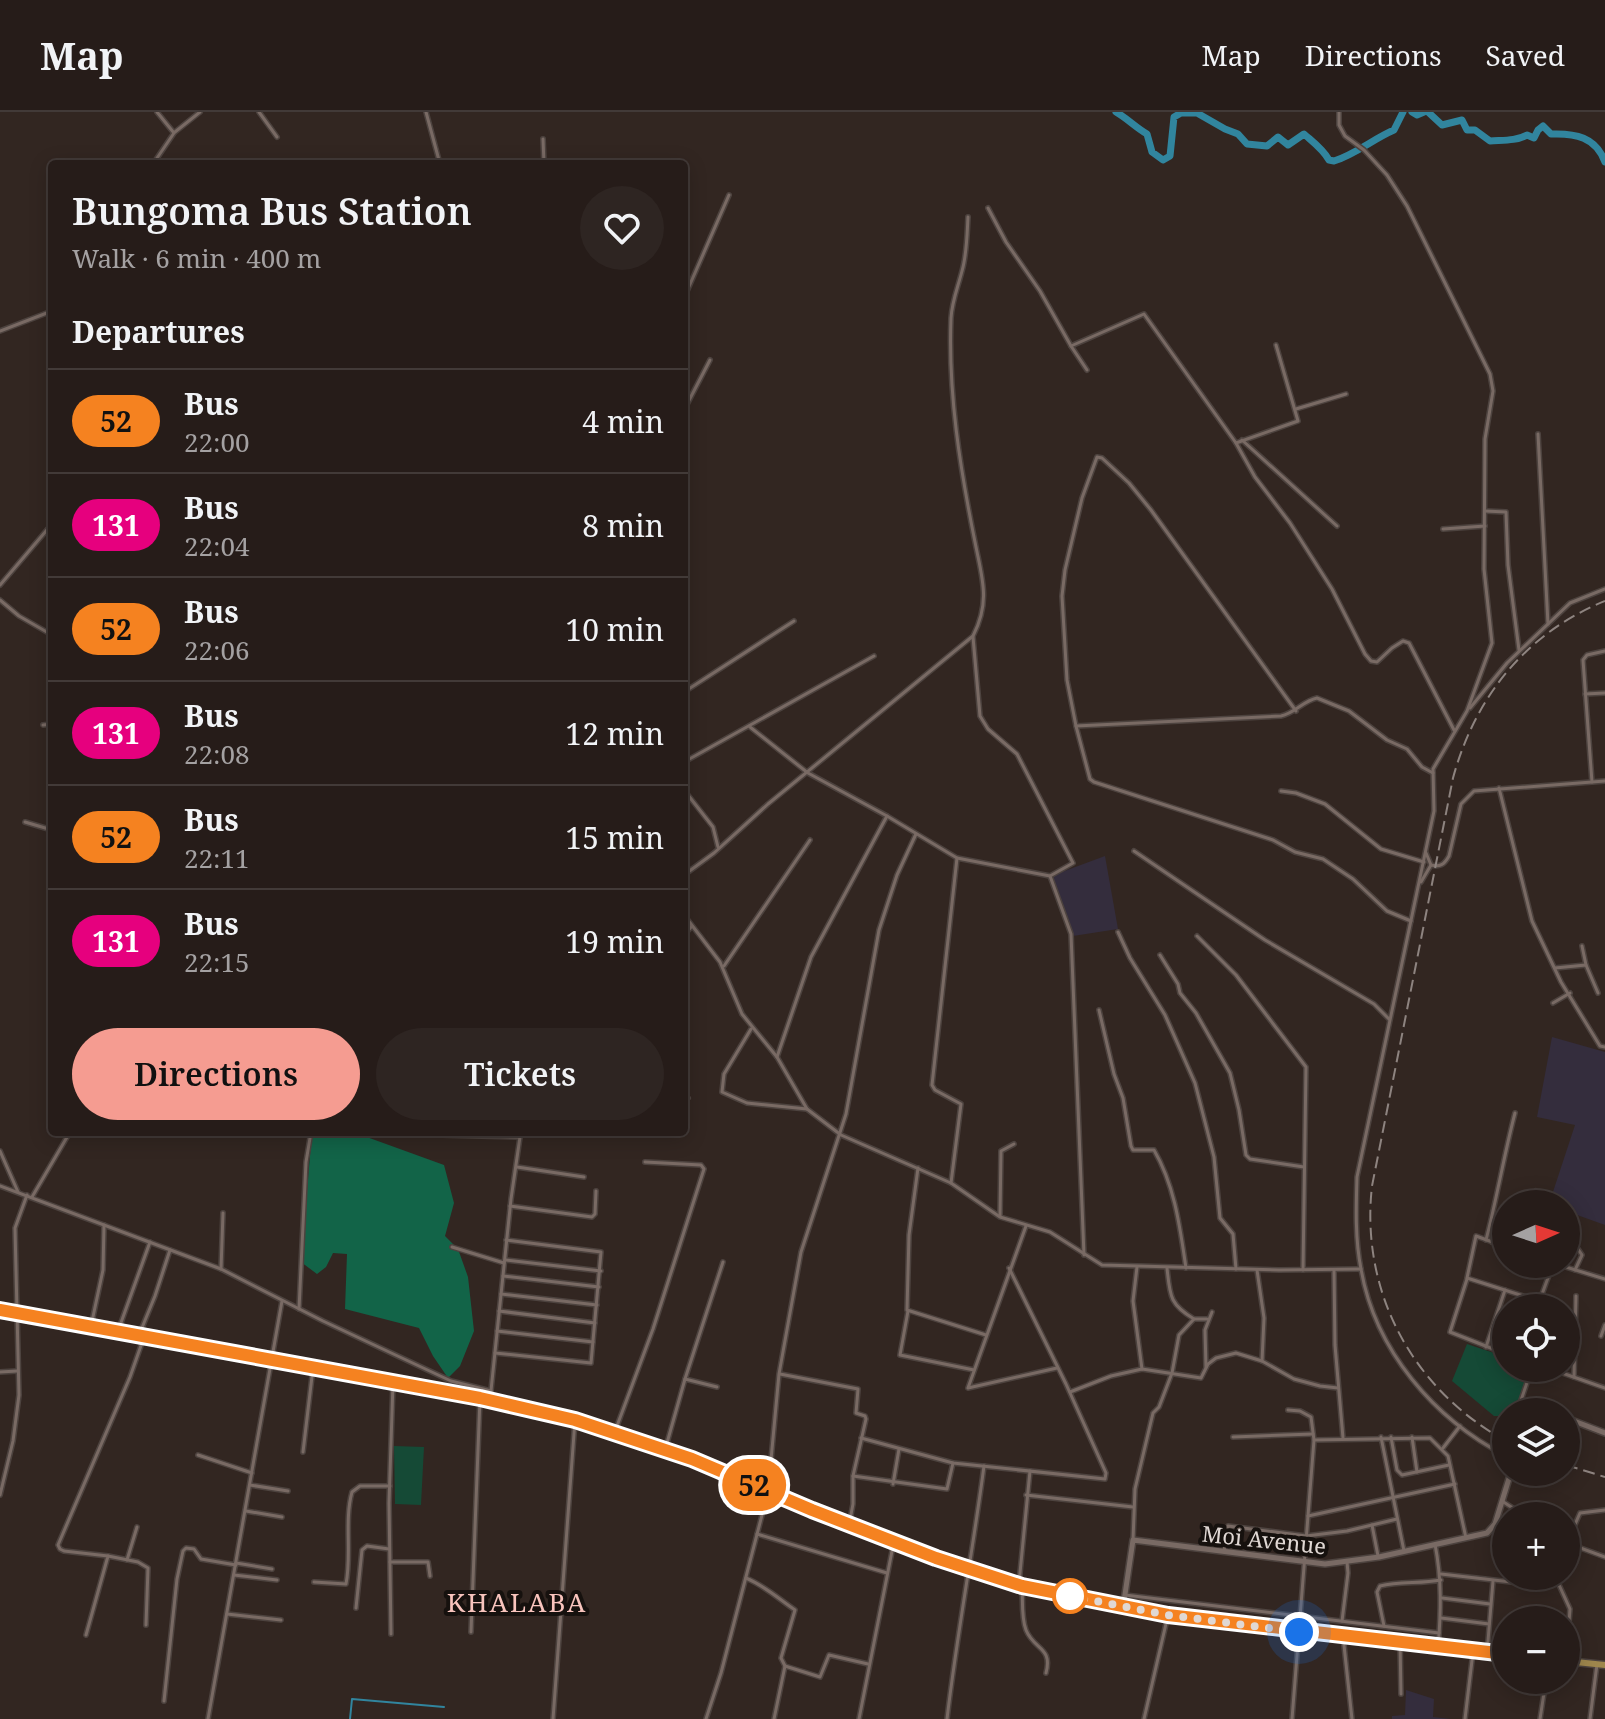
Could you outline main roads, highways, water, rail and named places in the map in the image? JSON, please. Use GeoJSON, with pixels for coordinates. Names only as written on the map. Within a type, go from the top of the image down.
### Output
{"type":"FeatureCollection","features":[{"type":"Feature","properties":{"kind":"main road"},"geometry":{"type":"LineString","coordinates":[[0,1310],[480,1398],[575,1420],[692,1459],[849,1525],[970,1570],[1021,1585],[1168,1615],[1492,1653]]}},
{"type":"Feature","properties":{"kind":"main road"},"geometry":{"type":"LineString","coordinates":[[1580,1662],[1601,1664]]}},
{"type":"Feature","properties":{"kind":"waterway"},"geometry":{"type":"LineString","coordinates":[[1116,112],[1147,134],[1152,152],[1163,160],[1170,156],[1174,117],[1181,113],[1197,113],[1238,134],[1247,144],[1267,146],[1278,137],[1288,145],[1304,134],[1329,160],[1334,161],[1394,130],[1403,112]]}},
{"type":"Feature","properties":{"kind":"waterway"},"geometry":{"type":"LineString","coordinates":[[1412,112],[1417,115],[1424,112]]}},
{"type":"Feature","properties":{"kind":"waterway"},"geometry":{"type":"LineString","coordinates":[[1428,112],[1442,125],[1462,120],[1467,130],[1475,130],[1490,141],[1527,135],[1534,138],[1543,126],[1551,134],[1584,138],[1596,147],[1605,162]]}},
{"type":"Feature","properties":{"kind":"waterway"},"geometry":{"type":"LineString","coordinates":[[350,1719],[352,1699],[444,1707]]}},
{"type":"Feature","properties":{"kind":"railway"},"geometry":{"type":"LineString","coordinates":[[1492,1432],[1444,1395],[1420,1366],[1400,1334],[1385,1300],[1375,1263],[1370,1225],[1372,1186],[1453,778],[1463,748],[1490,695],[1528,650],[1577,614],[1605,601]]}},
{"type":"Feature","properties":{"kind":"railway"},"geometry":{"type":"LineString","coordinates":[[1580,1469],[1605,1477]]}},
{"type":"Feature","properties":{"kind":"district","name":"KHALABA"},"geometry":{"type":"Point","coordinates":[517,1603]}}]}
